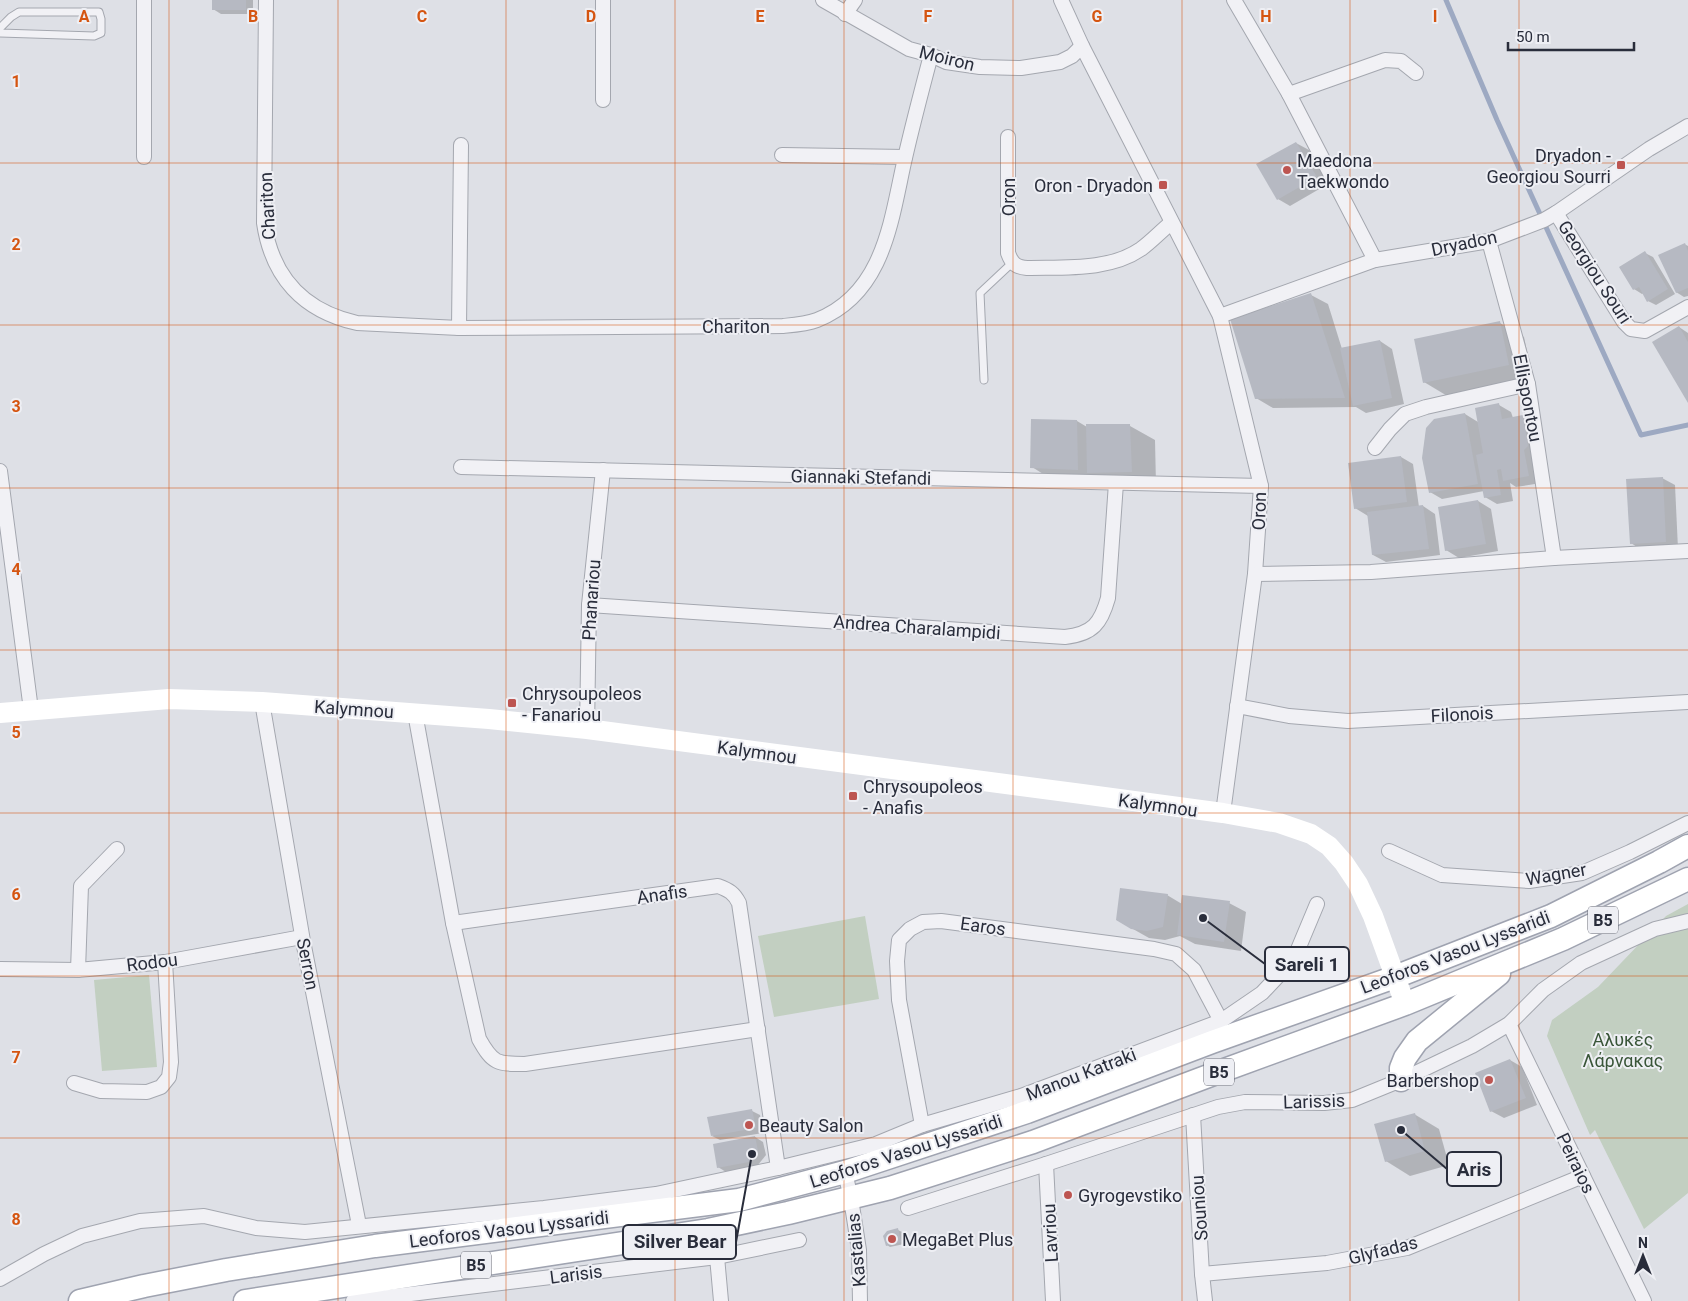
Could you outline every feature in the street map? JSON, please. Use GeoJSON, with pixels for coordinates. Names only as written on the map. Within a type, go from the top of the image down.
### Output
{"type":"FeatureCollection","features":[{"type":"Feature","properties":{"kind":"main road","name":"Leoforos Vasou Lyssaridi"},"geometry":{"type":"LineString","coordinates":[[80,1301],[226,1270],[375,1246],[740,1200],[845,1172],[1026,1112],[1212,1042],[1395,977],[1551,916],[1688,846]]}},
{"type":"Feature","properties":{"kind":"main road","name":"Leoforos Vasou Lyssaridi"},"geometry":{"type":"LineString","coordinates":[[245,1301],[708,1230],[851,1199],[890,1188],[1034,1142],[1405,1004],[1563,939],[1688,879]]}},
{"type":"Feature","properties":{"kind":"main road"},"geometry":{"type":"LineString","coordinates":[[1401,1080],[1401,1068],[1405,1058],[1417,1041],[1522,956]]}},
{"type":"Feature","properties":{"kind":"street"},"geometry":{"type":"LineString","coordinates":[[144,0],[144,157]]}},
{"type":"Feature","properties":{"kind":"street","name":"Chariton"},"geometry":{"type":"LineString","coordinates":[[266,0],[264,223],[267,240],[278,269],[298,294],[328,314],[344,320],[366,323],[459,328],[783,326],[815,321],[829,314],[851,298],[871,274],[880,257],[891,225],[905,157],[931,55]]}},
{"type":"Feature","properties":{"kind":"street"},"geometry":{"type":"LineString","coordinates":[[602,100],[603,0]]}},
{"type":"Feature","properties":{"kind":"street","name":"Moiron"},"geometry":{"type":"LineString","coordinates":[[823,0],[909,49],[931,55],[946,62],[980,67],[1021,68],[1060,62],[1072,56],[1082,46]]}},
{"type":"Feature","properties":{"kind":"street"},"geometry":{"type":"LineString","coordinates":[[845,14],[855,0]]}},
{"type":"Feature","properties":{"kind":"street","name":"Oron"},"geometry":{"type":"LineString","coordinates":[[1061,0],[1082,46],[1171,223],[1220,316],[1261,486],[1256,574],[1223,813]]}},
{"type":"Feature","properties":{"kind":"street"},"geometry":{"type":"LineString","coordinates":[[1234,0],[1289,94],[1375,260]]}},
{"type":"Feature","properties":{"kind":"street"},"geometry":{"type":"LineString","coordinates":[[1289,94],[1385,60],[1401,61],[1416,73]]}},
{"type":"Feature","properties":{"kind":"street","name":"Dryadon"},"geometry":{"type":"LineString","coordinates":[[1220,316],[1375,260],[1489,241],[1550,216],[1649,149],[1688,126]]}},
{"type":"Feature","properties":{"kind":"street","name":"Oron"},"geometry":{"type":"LineString","coordinates":[[1008,137],[1008,253],[1012,262]]}},
{"type":"Feature","properties":{"kind":"street"},"geometry":{"type":"LineString","coordinates":[[459,328],[462,145]]}},
{"type":"Feature","properties":{"kind":"street"},"geometry":{"type":"LineString","coordinates":[[782,155],[905,157]]}},
{"type":"Feature","properties":{"kind":"street","name":"Georgiou Souri"},"geometry":{"type":"LineString","coordinates":[[1550,216],[1624,322],[1631,329],[1645,331],[1688,307]]}},
{"type":"Feature","properties":{"kind":"street"},"geometry":{"type":"LineString","coordinates":[[1012,262],[1018,267],[1027,268],[1109,263],[1126,257],[1142,248],[1171,223]]}},
{"type":"Feature","properties":{"kind":"street","name":"Ellispontou"},"geometry":{"type":"LineString","coordinates":[[1489,241],[1528,384],[1554,558]]}},
{"type":"Feature","properties":{"kind":"street"},"geometry":{"type":"LineString","coordinates":[[1375,448],[1405,414],[1426,407],[1528,384]]}},
{"type":"Feature","properties":{"kind":"street","name":"Giannaki Stefandi"},"geometry":{"type":"LineString","coordinates":[[462,467],[1261,486]]}},
{"type":"Feature","properties":{"kind":"street","name":"Phanariou"},"geometry":{"type":"LineString","coordinates":[[587,729],[589,605],[603,470]]}},
{"type":"Feature","properties":{"kind":"street"},"geometry":{"type":"LineString","coordinates":[[0,471],[31,710]]}},
{"type":"Feature","properties":{"kind":"street","name":"Andrea Charalampidi"},"geometry":{"type":"LineString","coordinates":[[589,605],[1065,636],[1080,635],[1090,630],[1099,622],[1105,611],[1108,598],[1116,483]]}},
{"type":"Feature","properties":{"kind":"street"},"geometry":{"type":"LineString","coordinates":[[1256,574],[1371,572],[1554,558],[1688,551]]}},
{"type":"Feature","properties":{"kind":"street","name":"Kalymnou"},"geometry":{"type":"LineString","coordinates":[[0,713],[169,700],[262,702],[489,718],[587,729],[1223,813],[1279,823],[1312,834],[1329,846],[1344,863],[1358,884],[1373,916],[1405,1004]]}},
{"type":"Feature","properties":{"kind":"street","name":"Serron"},"geometry":{"type":"LineString","coordinates":[[262,702],[302,937],[359,1225]]}},
{"type":"Feature","properties":{"kind":"street","name":"Filonois"},"geometry":{"type":"LineString","coordinates":[[1237,706],[1289,716],[1348,720],[1688,702]]}},
{"type":"Feature","properties":{"kind":"street"},"geometry":{"type":"LineString","coordinates":[[415,713],[453,923],[479,1039],[488,1055],[502,1064],[525,1064],[758,1028]]}},
{"type":"Feature","properties":{"kind":"street","name":"Wagner"},"geometry":{"type":"LineString","coordinates":[[1389,851],[1442,875],[1529,881],[1582,873],[1630,852],[1688,822]]}},
{"type":"Feature","properties":{"kind":"street"},"geometry":{"type":"LineString","coordinates":[[78,970],[81,886],[117,848]]}},
{"type":"Feature","properties":{"kind":"street","name":"Anafis"},"geometry":{"type":"LineString","coordinates":[[453,923],[718,886],[728,890],[735,896],[738,903],[778,1168]]}},
{"type":"Feature","properties":{"kind":"street","name":"Manou Katraki"},"geometry":{"type":"LineString","coordinates":[[0,1279],[44,1254],[82,1236],[140,1221],[204,1216],[256,1228],[305,1232],[359,1225],[544,1208],[656,1194],[778,1168],[876,1144],[922,1125],[1021,1096],[1221,1021],[1262,993],[1294,959],[1316,904]]}},
{"type":"Feature","properties":{"kind":"street","name":"Earos"},"geometry":{"type":"LineString","coordinates":[[922,1125],[899,1000],[897,961],[899,940],[910,929],[923,922],[941,921],[1154,949],[1176,954],[1194,970],[1221,1021]]}},
{"type":"Feature","properties":{"kind":"street","name":"Larissis"},"geometry":{"type":"LineString","coordinates":[[908,1208],[1218,1107],[1245,1102],[1324,1103],[1352,1100],[1401,1080],[1472,1046],[1509,1024],[1543,990],[1581,962],[1655,929],[1688,921]]}},
{"type":"Feature","properties":{"kind":"street","name":"Rodou"},"geometry":{"type":"LineString","coordinates":[[0,969],[78,970],[165,962],[302,937]]}},
{"type":"Feature","properties":{"kind":"street"},"geometry":{"type":"LineString","coordinates":[[74,1083],[101,1091],[123,1093],[147,1092],[160,1088],[169,1077],[171,1062],[165,962]]}},
{"type":"Feature","properties":{"kind":"street","name":"Peiraios"},"geometry":{"type":"LineString","coordinates":[[1509,1024],[1644,1301]]}},
{"type":"Feature","properties":{"kind":"street","name":"Souniou"},"geometry":{"type":"LineString","coordinates":[[1193,1115],[1205,1301]]}},
{"type":"Feature","properties":{"kind":"street","name":"Lavriou"},"geometry":{"type":"LineString","coordinates":[[1046,1164],[1053,1301]]}},
{"type":"Feature","properties":{"kind":"street","name":"Kastalias"},"geometry":{"type":"LineString","coordinates":[[845,1172],[859,1250],[860,1301]]}},
{"type":"Feature","properties":{"kind":"street","name":"Glyfadas"},"geometry":{"type":"LineString","coordinates":[[1202,1274],[1327,1263],[1407,1248],[1583,1176]]}},
{"type":"Feature","properties":{"kind":"street","name":"Larisis"},"geometry":{"type":"LineString","coordinates":[[353,1301],[717,1257],[799,1240]]}},
{"type":"Feature","properties":{"kind":"street"},"geometry":{"type":"LineString","coordinates":[[717,1257],[721,1301]]}},
{"type":"Feature","properties":{"kind":"lane"},"geometry":{"type":"LineString","coordinates":[[0,28],[19,12],[99,12],[101,19],[101,33],[94,36],[0,33]]}},
{"type":"Feature","properties":{"kind":"lane"},"geometry":{"type":"LineString","coordinates":[[984,380],[980,294],[1012,262]]}},
{"type":"Feature","properties":{"kind":"green space","name":"Αλυκές Λάρνακας"},"geometry":{"type":"Polygon","coordinates":[[[1688,904],[1688,1193],[1644,1229],[1595,1130],[1590,1135],[1547,1036],[1552,1020],[1598,987],[1666,916],[1688,904]]]}},
{"type":"Feature","properties":{"kind":"green space"},"geometry":{"type":"Polygon","coordinates":[[[865,916],[879,999],[774,1017],[758,936],[865,916]]]}},
{"type":"Feature","properties":{"kind":"green space"},"geometry":{"type":"Polygon","coordinates":[[[149,975],[157,1067],[102,1071],[94,980],[149,975]]]}},
{"type":"Feature","properties":{"kind":"building"},"geometry":{"type":"Polygon","coordinates":[[[212,0],[246,0],[246,10],[212,10],[212,0]]]}},
{"type":"Feature","properties":{"kind":"building","name":"Maedona Taekwondo"},"geometry":{"type":"Polygon","coordinates":[[[1296,142],[1317,177],[1277,200],[1256,164],[1296,142]]]}},
{"type":"Feature","properties":{"kind":"building"},"geometry":{"type":"Polygon","coordinates":[[[1685,243],[1688,251],[1688,288],[1676,293],[1658,255],[1685,243]]]}},
{"type":"Feature","properties":{"kind":"building"},"geometry":{"type":"Polygon","coordinates":[[[1645,251],[1668,289],[1647,302],[1639,287],[1633,290],[1619,267],[1645,251]]]}},
{"type":"Feature","properties":{"kind":"building"},"geometry":{"type":"Polygon","coordinates":[[[1311,293],[1345,398],[1255,399],[1230,319],[1311,293]]]}},
{"type":"Feature","properties":{"kind":"building"},"geometry":{"type":"Polygon","coordinates":[[[1500,321],[1509,365],[1423,383],[1414,339],[1500,321]]]}},
{"type":"Feature","properties":{"kind":"building"},"geometry":{"type":"Polygon","coordinates":[[[1679,326],[1688,342],[1688,403],[1652,342],[1679,326]]]}},
{"type":"Feature","properties":{"kind":"building"},"geometry":{"type":"Polygon","coordinates":[[[1380,340],[1392,398],[1353,406],[1340,348],[1380,340]]]}},
{"type":"Feature","properties":{"kind":"building"},"geometry":{"type":"Polygon","coordinates":[[[1499,403],[1502,419],[1523,415],[1528,446],[1524,450],[1529,476],[1503,481],[1501,469],[1497,470],[1501,495],[1484,498],[1476,455],[1483,453],[1475,408],[1499,403]]]}},
{"type":"Feature","properties":{"kind":"building"},"geometry":{"type":"Polygon","coordinates":[[[1465,413],[1478,484],[1429,493],[1422,458],[1426,428],[1434,419],[1465,413]]]}},
{"type":"Feature","properties":{"kind":"building"},"geometry":{"type":"Polygon","coordinates":[[[1031,419],[1077,420],[1078,470],[1030,468],[1031,419]]]}},
{"type":"Feature","properties":{"kind":"building"},"geometry":{"type":"Polygon","coordinates":[[[1086,424],[1130,424],[1132,472],[1087,473],[1086,424]]]}},
{"type":"Feature","properties":{"kind":"building"},"geometry":{"type":"Polygon","coordinates":[[[1401,456],[1407,502],[1354,509],[1348,463],[1401,456]]]}},
{"type":"Feature","properties":{"kind":"building"},"geometry":{"type":"Polygon","coordinates":[[[1663,477],[1666,542],[1630,544],[1626,479],[1663,477]]]}},
{"type":"Feature","properties":{"kind":"building"},"geometry":{"type":"Polygon","coordinates":[[[1478,500],[1486,544],[1445,551],[1438,507],[1478,500]]]}},
{"type":"Feature","properties":{"kind":"building"},"geometry":{"type":"Polygon","coordinates":[[[1423,505],[1429,549],[1372,555],[1367,512],[1423,505]]]}},
{"type":"Feature","properties":{"kind":"building"},"geometry":{"type":"Polygon","coordinates":[[[1120,888],[1168,894],[1163,927],[1147,931],[1131,929],[1116,920],[1120,888]]]}},
{"type":"Feature","properties":{"kind":"building"},"geometry":{"type":"Polygon","coordinates":[[[1182,895],[1230,901],[1224,942],[1177,935],[1182,895]]]}},
{"type":"Feature","properties":{"kind":"building"},"geometry":{"type":"Polygon","coordinates":[[[1510,1059],[1526,1098],[1490,1112],[1475,1073],[1510,1059]]]}},
{"type":"Feature","properties":{"kind":"building"},"geometry":{"type":"Polygon","coordinates":[[[752,1109],[756,1128],[711,1136],[707,1117],[752,1109]]]}},
{"type":"Feature","properties":{"kind":"building"},"geometry":{"type":"Polygon","coordinates":[[[1415,1113],[1425,1151],[1385,1162],[1374,1124],[1415,1113]]]}},
{"type":"Feature","properties":{"kind":"building"},"geometry":{"type":"Polygon","coordinates":[[[755,1136],[758,1151],[749,1162],[717,1168],[713,1144],[755,1136]]]}},
{"type":"Feature","properties":{"kind":"building","name":"MegaBet Plus"},"geometry":{"type":"Polygon","coordinates":[[[898,1228],[901,1242],[886,1246],[883,1236],[887,1231],[898,1228]]]}},
{"type":"Feature","properties":{"kind":"waterway"},"geometry":{"type":"LineString","coordinates":[[1446,0],[1497,120],[1641,435],[1688,425]]}},
{"type":"Feature","properties":{"kind":"place","name":"Dryadon - Georgiou Sourri"},"geometry":{"type":"Point","coordinates":[1621,165]}},
{"type":"Feature","properties":{"kind":"place","name":"Maedona Taekwondo"},"geometry":{"type":"Point","coordinates":[1287,170]}},
{"type":"Feature","properties":{"kind":"place","name":"Oron - Dryadon"},"geometry":{"type":"Point","coordinates":[1163,185]}},
{"type":"Feature","properties":{"kind":"place","name":"Chrysoupoleos - Fanariou"},"geometry":{"type":"Point","coordinates":[512,703]}},
{"type":"Feature","properties":{"kind":"place","name":"Chrysoupoleos - Anafis"},"geometry":{"type":"Point","coordinates":[853,796]}},
{"type":"Feature","properties":{"kind":"place","name":"Sareli 1"},"geometry":{"type":"Point","coordinates":[1203,918]}},
{"type":"Feature","properties":{"kind":"place","name":"Barbershop"},"geometry":{"type":"Point","coordinates":[1489,1080]}},
{"type":"Feature","properties":{"kind":"place","name":"Beauty Salon"},"geometry":{"type":"Point","coordinates":[749,1125]}},
{"type":"Feature","properties":{"kind":"place","name":"Aris"},"geometry":{"type":"Point","coordinates":[1401,1130]}},
{"type":"Feature","properties":{"kind":"place","name":"Silver Bear"},"geometry":{"type":"Point","coordinates":[752,1154]}},
{"type":"Feature","properties":{"kind":"place","name":"Gyrogevstiko"},"geometry":{"type":"Point","coordinates":[1068,1195]}},
{"type":"Feature","properties":{"kind":"place","name":"MegaBet Plus"},"geometry":{"type":"Point","coordinates":[892,1239]}}]}
